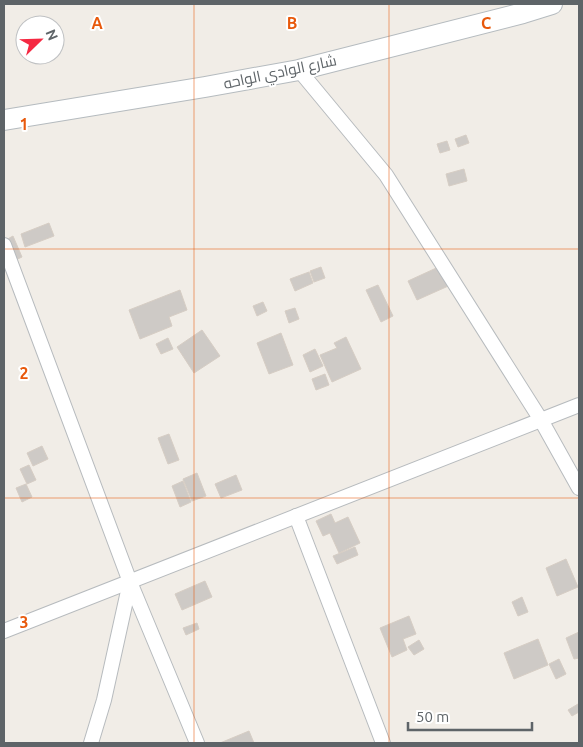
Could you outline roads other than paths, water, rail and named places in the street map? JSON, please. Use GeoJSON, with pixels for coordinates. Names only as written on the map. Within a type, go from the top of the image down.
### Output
{"type":"FeatureCollection","features":[{"type":"Feature","properties":{"kind":"main road","name":"شارع الوادي الواحه"},"geometry":{"type":"LineString","coordinates":[[4,120],[299,70],[524,13],[552,4]]}},
{"type":"Feature","properties":{"kind":"street"},"geometry":{"type":"LineString","coordinates":[[299,70],[386,175],[541,420],[579,488]]}},
{"type":"Feature","properties":{"kind":"street"},"geometry":{"type":"LineString","coordinates":[[4,245],[130,582],[197,743]]}},
{"type":"Feature","properties":{"kind":"street"},"geometry":{"type":"LineString","coordinates":[[4,631],[579,405]]}},
{"type":"Feature","properties":{"kind":"street"},"geometry":{"type":"LineString","coordinates":[[296,516],[383,743]]}},
{"type":"Feature","properties":{"kind":"street"},"geometry":{"type":"LineString","coordinates":[[91,743],[104,700],[130,582]]}}]}
